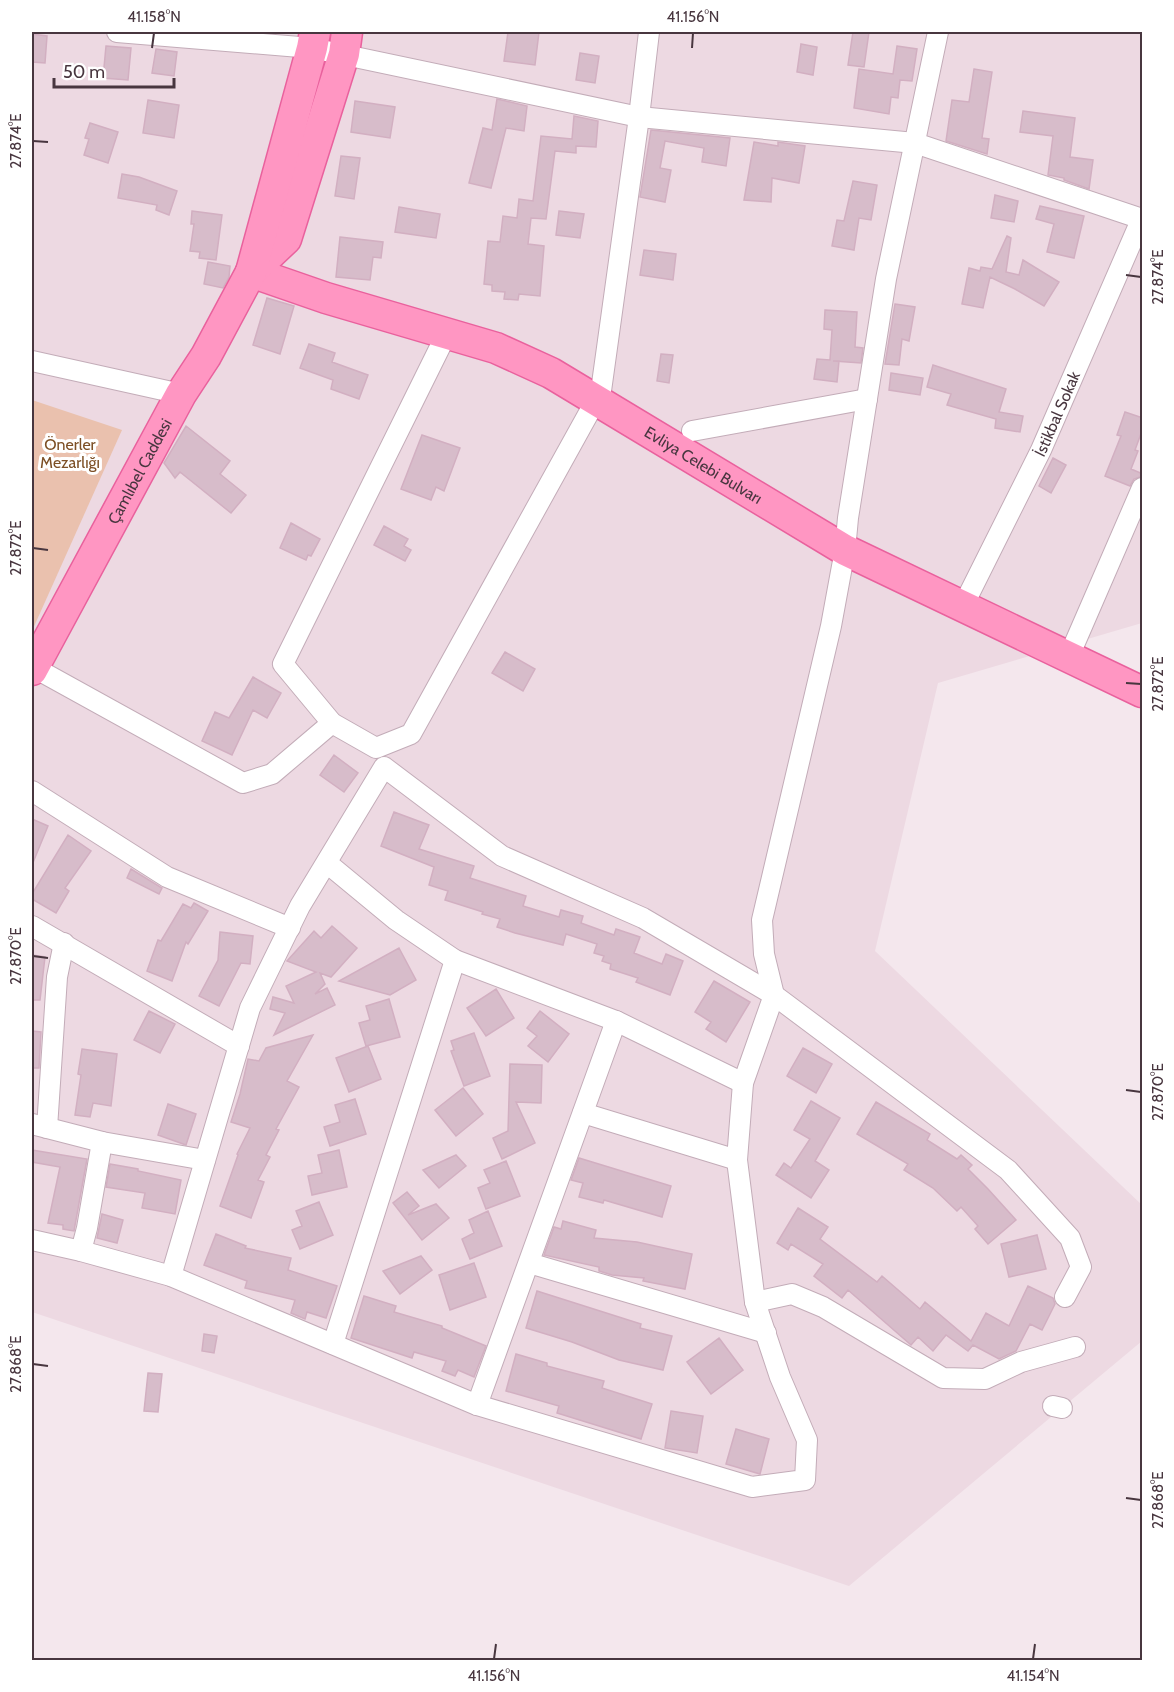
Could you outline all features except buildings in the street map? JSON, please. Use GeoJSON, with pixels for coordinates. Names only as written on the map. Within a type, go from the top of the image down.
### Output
{"type":"FeatureCollection","features":[{"type":"Feature","properties":{"kind":"main road","name":"Çamlıbel Caddesi"},"geometry":{"type":"LineString","coordinates":[[32,668],[181,394],[206,356],[251,272],[314,40]]}},
{"type":"Feature","properties":{"kind":"main road","name":"Çamlıbel Caddesi"},"geometry":{"type":"LineString","coordinates":[[251,272],[286,239],[346,43]]}},
{"type":"Feature","properties":{"kind":"main road","name":"Evliya Celebi Bulvarı"},"geometry":{"type":"LineString","coordinates":[[251,272],[326,298],[496,348],[551,373],[845,550],[1143,692]]}},
{"type":"Feature","properties":{"kind":"street"},"geometry":{"type":"LineString","coordinates":[[117,32],[346,43],[639,117],[915,143],[1142,219]]}},
{"type":"Feature","properties":{"kind":"street"},"geometry":{"type":"LineString","coordinates":[[447,333],[283,664],[332,723],[376,748],[411,734],[601,391],[649,32]]}},
{"type":"Feature","properties":{"kind":"street"},"geometry":{"type":"LineString","coordinates":[[32,1240],[171,1276],[477,1405],[752,1487],[806,1480],[807,1440],[780,1377],[756,1302],[737,1160],[743,1083],[774,995],[764,954],[762,921],[831,626],[845,550],[848,518],[886,279],[938,32]]}},
{"type":"Feature","properties":{"kind":"street","name":"İstikbal Sokak"},"geometry":{"type":"LineString","coordinates":[[963,606],[1041,450],[1142,219]]}},
{"type":"Feature","properties":{"kind":"street"},"geometry":{"type":"LineString","coordinates":[[32,360],[181,394]]}},
{"type":"Feature","properties":{"kind":"street"},"geometry":{"type":"LineString","coordinates":[[692,431],[867,399]]}},
{"type":"Feature","properties":{"kind":"street"},"geometry":{"type":"LineString","coordinates":[[1073,647],[1143,488]]}},
{"type":"Feature","properties":{"kind":"street"},"geometry":{"type":"LineString","coordinates":[[32,668],[243,783],[272,774],[332,723]]}},
{"type":"Feature","properties":{"kind":"street"},"geometry":{"type":"LineString","coordinates":[[171,1276],[250,1008],[290,928],[384,767],[502,856],[643,918],[774,995],[1008,1170],[1070,1238],[1081,1267],[1065,1297]]}},
{"type":"Feature","properties":{"kind":"street"},"geometry":{"type":"LineString","coordinates":[[32,791],[167,877],[290,928]]}},
{"type":"Feature","properties":{"kind":"street"},"geometry":{"type":"LineString","coordinates":[[327,862],[396,920],[455,960],[616,1021],[743,1083]]}},
{"type":"Feature","properties":{"kind":"street"},"geometry":{"type":"LineString","coordinates":[[32,926],[239,1046]]}},
{"type":"Feature","properties":{"kind":"street"},"geometry":{"type":"LineString","coordinates":[[64,943],[57,977],[39,1126],[102,1142],[205,1160]]}},
{"type":"Feature","properties":{"kind":"street"},"geometry":{"type":"LineString","coordinates":[[333,1344],[455,960]]}},
{"type":"Feature","properties":{"kind":"street"},"geometry":{"type":"LineString","coordinates":[[477,1405],[616,1021]]}},
{"type":"Feature","properties":{"kind":"street"},"geometry":{"type":"LineString","coordinates":[[583,1113],[737,1160]]}},
{"type":"Feature","properties":{"kind":"street"},"geometry":{"type":"LineString","coordinates":[[81,1251],[102,1142]]}},
{"type":"Feature","properties":{"kind":"street"},"geometry":{"type":"LineString","coordinates":[[529,1263],[765,1333]]}},
{"type":"Feature","properties":{"kind":"street"},"geometry":{"type":"LineString","coordinates":[[756,1302],[792,1294],[823,1307],[944,1378],[985,1379],[1021,1362],[1075,1347]]}},
{"type":"Feature","properties":{"kind":"shaded area"},"geometry":{"type":"Polygon","coordinates":[[[32,32],[1142,32],[1142,623],[938,683],[875,951],[1142,1205],[1142,1341],[849,1586],[32,1312],[32,32]]]}},
{"type":"Feature","properties":{"kind":"green space","name":"Önerler Mezarlığı"},"geometry":{"type":"Polygon","coordinates":[[[32,400],[122,430],[32,631],[32,400]]]}}]}
